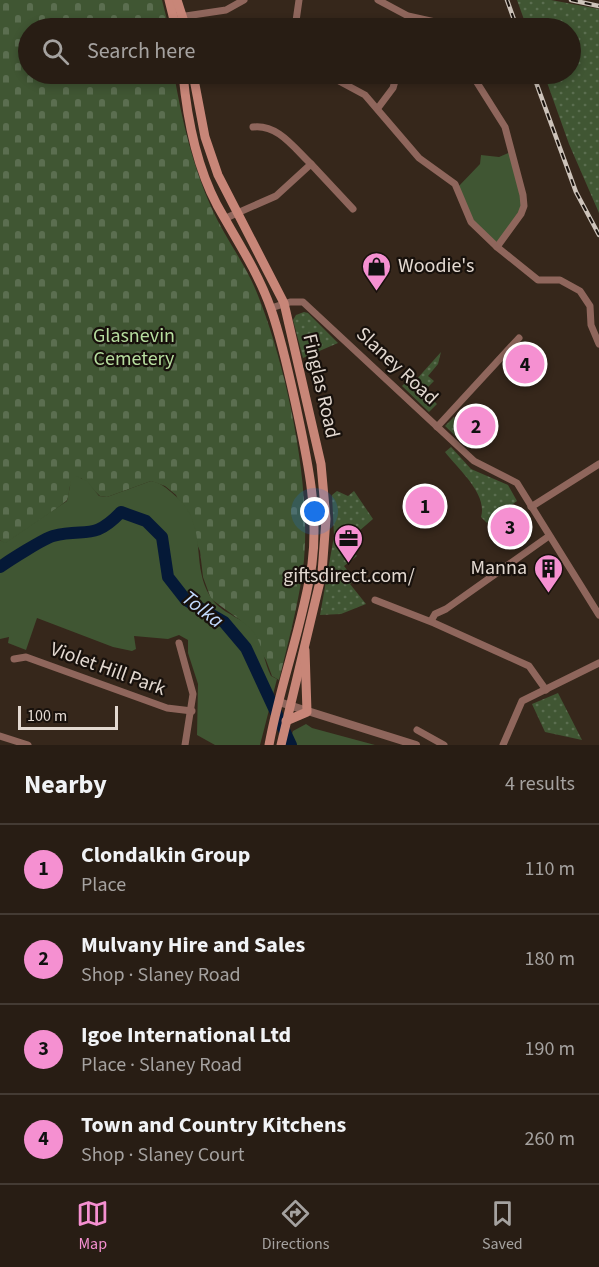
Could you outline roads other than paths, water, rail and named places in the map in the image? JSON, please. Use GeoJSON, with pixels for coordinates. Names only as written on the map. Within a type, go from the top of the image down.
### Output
{"type":"FeatureCollection","features":[{"type":"Feature","properties":{"kind":"main road"},"geometry":{"type":"LineString","coordinates":[[169,0],[178,17]]}},
{"type":"Feature","properties":{"kind":"main road"},"geometry":{"type":"LineString","coordinates":[[177,0],[178,17]]}},
{"type":"Feature","properties":{"kind":"main road","name":"Finglas Road"},"geometry":{"type":"LineString","coordinates":[[184,84],[190,126],[201,166],[218,206],[231,216],[284,303],[321,464],[324,488],[325,550],[322,573],[282,741]]}},
{"type":"Feature","properties":{"kind":"main road","name":"Finglas Road"},"geometry":{"type":"LineString","coordinates":[[195,84],[205,137],[231,216],[271,308],[288,369],[308,463],[314,530],[307,593],[269,745]]}},
{"type":"Feature","properties":{"kind":"main road"},"geometry":{"type":"LineString","coordinates":[[286,721],[307,712],[305,648]]}},
{"type":"Feature","properties":{"kind":"street"},"geometry":{"type":"LineString","coordinates":[[178,17],[226,10],[244,0]]}},
{"type":"Feature","properties":{"kind":"street"},"geometry":{"type":"LineString","coordinates":[[296,18],[299,0]]}},
{"type":"Feature","properties":{"kind":"street"},"geometry":{"type":"LineString","coordinates":[[378,0],[408,16],[417,18]]}},
{"type":"Feature","properties":{"kind":"street"},"geometry":{"type":"LineString","coordinates":[[345,84],[365,95],[419,158],[455,184],[471,222],[497,247],[538,280],[560,280],[580,291],[590,306],[591,325],[599,344]]}},
{"type":"Feature","properties":{"kind":"street"},"geometry":{"type":"LineString","coordinates":[[378,108],[394,84]]}},
{"type":"Feature","properties":{"kind":"street"},"geometry":{"type":"LineString","coordinates":[[478,84],[505,127],[523,195],[524,206],[521,214],[497,247]]}},
{"type":"Feature","properties":{"kind":"street"},"geometry":{"type":"LineString","coordinates":[[253,128],[264,126],[274,130],[311,164],[353,209]]}},
{"type":"Feature","properties":{"kind":"street"},"geometry":{"type":"LineString","coordinates":[[231,216],[276,196],[311,164]]}},
{"type":"Feature","properties":{"kind":"street","name":"Slaney Road"},"geometry":{"type":"LineString","coordinates":[[284,303],[303,302],[474,461],[512,480],[599,615]]}},
{"type":"Feature","properties":{"kind":"street"},"geometry":{"type":"LineString","coordinates":[[271,308],[284,303]]}},
{"type":"Feature","properties":{"kind":"street"},"geometry":{"type":"LineString","coordinates":[[437,427],[519,338]]}},
{"type":"Feature","properties":{"kind":"street"},"geometry":{"type":"LineString","coordinates":[[531,507],[599,464]]}},
{"type":"Feature","properties":{"kind":"street"},"geometry":{"type":"LineString","coordinates":[[431,621],[435,614],[447,609],[549,536]]}},
{"type":"Feature","properties":{"kind":"street"},"geometry":{"type":"LineString","coordinates":[[375,600],[431,621],[529,666],[546,690]]}},
{"type":"Feature","properties":{"kind":"street"},"geometry":{"type":"LineString","coordinates":[[179,643],[193,694],[185,745]]}},
{"type":"Feature","properties":{"kind":"street","name":"Violet Hill Park"},"geometry":{"type":"LineString","coordinates":[[14,659],[26,657],[167,708],[192,711]]}},
{"type":"Feature","properties":{"kind":"street"},"geometry":{"type":"LineString","coordinates":[[503,745],[522,701],[599,663]]}},
{"type":"Feature","properties":{"kind":"street"},"geometry":{"type":"LineString","coordinates":[[279,702],[416,745]]}},
{"type":"Feature","properties":{"kind":"street"},"geometry":{"type":"LineString","coordinates":[[417,730],[444,745]]}},
{"type":"Feature","properties":{"kind":"street"},"geometry":{"type":"LineString","coordinates":[[0,736],[28,745]]}},
{"type":"Feature","properties":{"kind":"waterway","name":"Tolka"},"geometry":{"type":"LineString","coordinates":[[0,567],[48,538],[95,530],[103,527],[121,512],[146,521],[162,537],[168,577],[186,600],[224,622],[246,648],[291,745]]}},
{"type":"Feature","properties":{"kind":"railway"},"geometry":{"type":"LineString","coordinates":[[507,0],[513,18]]}},
{"type":"Feature","properties":{"kind":"railway"},"geometry":{"type":"LineString","coordinates":[[571,0],[599,6]]}},
{"type":"Feature","properties":{"kind":"railway"},"geometry":{"type":"LineString","coordinates":[[537,84],[576,192],[599,235]]}},
{"type":"Feature","properties":{"kind":"place","name":"Woodie's"},"geometry":{"type":"Point","coordinates":[377,292]}},
{"type":"Feature","properties":{"kind":"place","name":"Town and Country Kitchens"},"geometry":{"type":"Point","coordinates":[525,364]}},
{"type":"Feature","properties":{"kind":"place","name":"Mulvany Hire and Sales"},"geometry":{"type":"Point","coordinates":[476,426]}},
{"type":"Feature","properties":{"kind":"place","name":"Clondalkin Group"},"geometry":{"type":"Point","coordinates":[425,506]}},
{"type":"Feature","properties":{"kind":"place","name":"Igoe International Ltd"},"geometry":{"type":"Point","coordinates":[510,527]}},
{"type":"Feature","properties":{"kind":"place","name":"giftsdirect.com/"},"geometry":{"type":"Point","coordinates":[349,564]}},
{"type":"Feature","properties":{"kind":"place","name":"Manna"},"geometry":{"type":"Point","coordinates":[548,594]}},
{"type":"Feature","properties":{"kind":"park label","name":"Glasnevin Cemetery"},"geometry":{"type":"Point","coordinates":[134,348]}}]}
